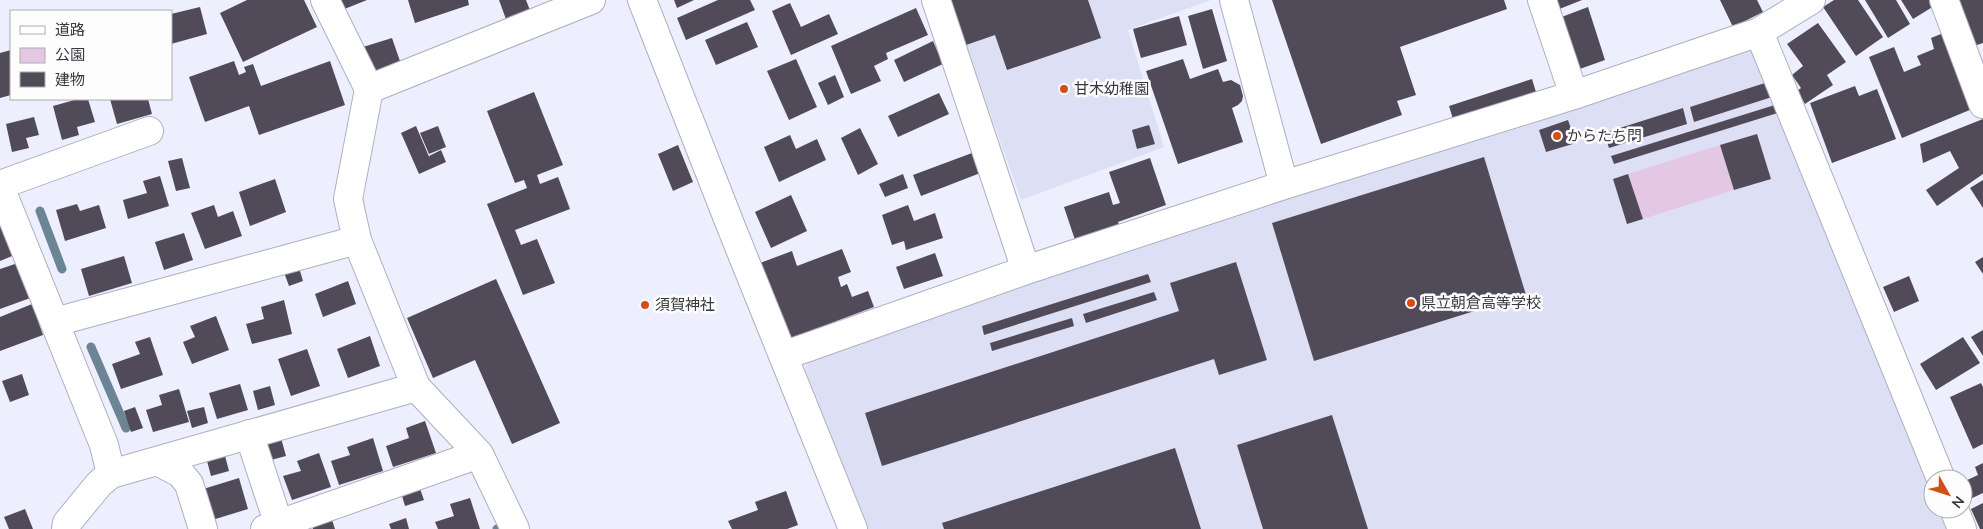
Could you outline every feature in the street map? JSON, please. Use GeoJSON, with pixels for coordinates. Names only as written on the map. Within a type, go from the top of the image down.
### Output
{"type":"FeatureCollection","features":[{"type":"Feature","properties":{"kind":"street"},"geometry":{"type":"LineString","coordinates":[[325,0],[369,89],[348,199],[357,240],[416,387],[479,454],[511,521]]}},
{"type":"Feature","properties":{"kind":"street"},"geometry":{"type":"LineString","coordinates":[[369,89],[591,0]]}},
{"type":"Feature","properties":{"kind":"street"},"geometry":{"type":"LineString","coordinates":[[642,0],[853,529]]}},
{"type":"Feature","properties":{"kind":"street"},"geometry":{"type":"LineString","coordinates":[[936,0],[1026,270]]}},
{"type":"Feature","properties":{"kind":"street"},"geometry":{"type":"LineString","coordinates":[[1234,0],[1284,185]]}},
{"type":"Feature","properties":{"kind":"street"},"geometry":{"type":"LineString","coordinates":[[1542,0],[1574,95]]}},
{"type":"Feature","properties":{"kind":"street"},"geometry":{"type":"LineString","coordinates":[[783,356],[1026,270],[1284,185],[1574,95],[1759,32],[1811,0]]}},
{"type":"Feature","properties":{"kind":"street"},"geometry":{"type":"LineString","coordinates":[[1944,0],[1983,104]]}},
{"type":"Feature","properties":{"kind":"street"},"geometry":{"type":"LineString","coordinates":[[1759,32],[1937,469]]}},
{"type":"Feature","properties":{"kind":"street"},"geometry":{"type":"LineString","coordinates":[[112,474],[104,445],[0,186],[149,132]]}},
{"type":"Feature","properties":{"kind":"street"},"geometry":{"type":"LineString","coordinates":[[55,322],[357,240]]}},
{"type":"Feature","properties":{"kind":"street"},"geometry":{"type":"LineString","coordinates":[[66,529],[67,523],[94,490],[112,474],[416,387]]}},
{"type":"Feature","properties":{"kind":"street"},"geometry":{"type":"LineString","coordinates":[[249,434],[272,527],[479,454]]}},
{"type":"Feature","properties":{"kind":"street"},"geometry":{"type":"LineString","coordinates":[[157,461],[180,473],[189,484],[203,529]]}},
{"type":"Feature","properties":{"kind":"shaded area","name":"甘木幼稚園"},"geometry":{"type":"Polygon","coordinates":[[[950,0],[1211,0],[1128,30],[1164,147],[1021,200],[950,0]]]}},
{"type":"Feature","properties":{"kind":"shaded area","name":"県立朝倉高等学校"},"geometry":{"type":"Polygon","coordinates":[[[1757,45],[1929,469],[1923,469],[1923,519],[1950,519],[1954,529],[867,529],[805,369],[810,357],[1111,249],[1716,62],[1757,45]]]}},
{"type":"Feature","properties":{"kind":"green space"},"geometry":{"type":"Polygon","coordinates":[[[1720,145],[1734,190],[1643,219],[1628,174],[1720,145]]]}},
{"type":"Feature","properties":{"kind":"building"},"geometry":{"type":"Polygon","coordinates":[[[247,0],[304,0],[317,27],[243,62],[220,13],[247,0]]]}},
{"type":"Feature","properties":{"kind":"building"},"geometry":{"type":"Polygon","coordinates":[[[338,0],[367,0],[342,10],[338,0]]]}},
{"type":"Feature","properties":{"kind":"building"},"geometry":{"type":"Polygon","coordinates":[[[408,0],[468,0],[469,5],[415,23],[408,0]]]}},
{"type":"Feature","properties":{"kind":"building"},"geometry":{"type":"Polygon","coordinates":[[[499,0],[526,0],[531,13],[507,22],[499,0]]]}},
{"type":"Feature","properties":{"kind":"building"},"geometry":{"type":"Polygon","coordinates":[[[674,0],[694,0],[677,8],[674,0]]]}},
{"type":"Feature","properties":{"kind":"building"},"geometry":{"type":"Polygon","coordinates":[[[718,0],[750,0],[755,10],[686,40],[677,18],[718,0]]]}},
{"type":"Feature","properties":{"kind":"building"},"geometry":{"type":"Polygon","coordinates":[[[951,0],[1088,0],[1101,38],[1007,70],[995,35],[966,45],[951,0]]]}},
{"type":"Feature","properties":{"kind":"building"},"geometry":{"type":"Polygon","coordinates":[[[1272,0],[1504,0],[1507,9],[1400,47],[1416,95],[1397,101],[1402,115],[1321,144],[1272,0]]]}},
{"type":"Feature","properties":{"kind":"building"},"geometry":{"type":"Polygon","coordinates":[[[1553,0],[1582,0],[1557,10],[1553,0]]]}},
{"type":"Feature","properties":{"kind":"building"},"geometry":{"type":"Polygon","coordinates":[[[1720,0],[1757,0],[1763,12],[1733,27],[1720,0]]]}},
{"type":"Feature","properties":{"kind":"building"},"geometry":{"type":"Polygon","coordinates":[[[1834,0],[1858,0],[1883,37],[1856,56],[1823,7],[1834,0]]]}},
{"type":"Feature","properties":{"kind":"building"},"geometry":{"type":"Polygon","coordinates":[[[1865,0],[1896,0],[1910,24],[1888,38],[1865,0]]]}},
{"type":"Feature","properties":{"kind":"building"},"geometry":{"type":"Polygon","coordinates":[[[1901,0],[1937,0],[1939,3],[1913,19],[1901,0]]]}},
{"type":"Feature","properties":{"kind":"building"},"geometry":{"type":"Polygon","coordinates":[[[1959,0],[1983,0],[1983,43],[1971,47],[1953,3],[1959,0]]]}},
{"type":"Feature","properties":{"kind":"building"},"geometry":{"type":"Polygon","coordinates":[[[790,3],[801,27],[829,14],[838,34],[791,55],[772,11],[790,3]]]}},
{"type":"Feature","properties":{"kind":"building"},"geometry":{"type":"Polygon","coordinates":[[[200,7],[207,34],[172,44],[172,14],[200,7]]]}},
{"type":"Feature","properties":{"kind":"building"},"geometry":{"type":"Polygon","coordinates":[[[1588,7],[1605,60],[1577,70],[1559,18],[1588,7]]]}},
{"type":"Feature","properties":{"kind":"building"},"geometry":{"type":"Polygon","coordinates":[[[916,8],[928,35],[886,53],[888,59],[874,66],[881,81],[851,94],[831,46],[916,8]]]}},
{"type":"Feature","properties":{"kind":"building"},"geometry":{"type":"Polygon","coordinates":[[[1212,9],[1227,61],[1203,69],[1188,16],[1212,9]]]}},
{"type":"Feature","properties":{"kind":"building"},"geometry":{"type":"Polygon","coordinates":[[[1179,16],[1187,45],[1141,58],[1133,29],[1179,16]]]}},
{"type":"Feature","properties":{"kind":"building"},"geometry":{"type":"Polygon","coordinates":[[[747,22],[758,47],[716,65],[705,40],[747,22]]]}},
{"type":"Feature","properties":{"kind":"building"},"geometry":{"type":"Polygon","coordinates":[[[1818,23],[1846,62],[1827,75],[1833,85],[1805,104],[1797,91],[1801,88],[1792,75],[1803,66],[1787,44],[1818,23]]]}},
{"type":"Feature","properties":{"kind":"building"},"geometry":{"type":"Polygon","coordinates":[[[1946,32],[1977,107],[1902,138],[1869,57],[1894,47],[1904,72],[1921,65],[1917,56],[1934,49],[1931,38],[1946,32]]]}},
{"type":"Feature","properties":{"kind":"building"},"geometry":{"type":"Polygon","coordinates":[[[392,38],[401,64],[371,73],[363,47],[392,38]]]}},
{"type":"Feature","properties":{"kind":"building"},"geometry":{"type":"Polygon","coordinates":[[[933,41],[943,64],[904,82],[894,60],[933,41]]]}},
{"type":"Feature","properties":{"kind":"building"},"geometry":{"type":"Polygon","coordinates":[[[10,50],[10,95],[0,98],[0,53],[10,50]]]}},
{"type":"Feature","properties":{"kind":"building"},"geometry":{"type":"Polygon","coordinates":[[[796,59],[817,107],[789,120],[767,71],[796,59]]]}},
{"type":"Feature","properties":{"kind":"building"},"geometry":{"type":"Polygon","coordinates":[[[1183,59],[1190,79],[1218,69],[1223,82],[1231,80],[1240,85],[1243,96],[1242,101],[1232,108],[1243,142],[1178,164],[1146,71],[1183,59]]]}},
{"type":"Feature","properties":{"kind":"building"},"geometry":{"type":"Polygon","coordinates":[[[234,61],[239,75],[246,72],[244,67],[253,64],[261,86],[330,61],[345,105],[259,135],[249,106],[205,122],[189,77],[234,61]]]}},
{"type":"Feature","properties":{"kind":"building"},"geometry":{"type":"Polygon","coordinates":[[[835,75],[844,97],[828,105],[818,83],[835,75]]]}},
{"type":"Feature","properties":{"kind":"building"},"geometry":{"type":"Polygon","coordinates":[[[1532,79],[1536,92],[1453,119],[1449,106],[1532,79]]]}},
{"type":"Feature","properties":{"kind":"building"},"geometry":{"type":"Polygon","coordinates":[[[1768,82],[1772,97],[1694,122],[1690,107],[1768,82]]]}},
{"type":"Feature","properties":{"kind":"building"},"geometry":{"type":"Polygon","coordinates":[[[1855,86],[1859,96],[1877,89],[1896,139],[1832,163],[1810,103],[1855,86]]]}},
{"type":"Feature","properties":{"kind":"building"},"geometry":{"type":"Polygon","coordinates":[[[534,92],[563,165],[537,175],[540,184],[558,177],[570,209],[515,230],[521,245],[537,239],[555,283],[523,295],[487,204],[527,188],[524,180],[515,183],[487,111],[534,92]]]}},
{"type":"Feature","properties":{"kind":"building"},"geometry":{"type":"Polygon","coordinates":[[[939,93],[949,114],[898,137],[888,116],[939,93]]]}},
{"type":"Feature","properties":{"kind":"building"},"geometry":{"type":"Polygon","coordinates":[[[74,100],[88,100],[95,122],[77,127],[79,135],[62,140],[53,106],[74,100]]]}},
{"type":"Feature","properties":{"kind":"building"},"geometry":{"type":"Polygon","coordinates":[[[110,100],[148,100],[152,114],[117,124],[110,100]]]}},
{"type":"Feature","properties":{"kind":"building"},"geometry":{"type":"Polygon","coordinates":[[[1778,104],[1781,112],[1614,164],[1611,156],[1778,104]]]}},
{"type":"Feature","properties":{"kind":"building"},"geometry":{"type":"Polygon","coordinates":[[[1683,108],[1687,124],[1609,148],[1604,133],[1683,108]]]}},
{"type":"Feature","properties":{"kind":"building"},"geometry":{"type":"Polygon","coordinates":[[[34,117],[39,135],[26,138],[29,148],[12,152],[6,124],[34,117]]]}},
{"type":"Feature","properties":{"kind":"building"},"geometry":{"type":"Polygon","coordinates":[[[1983,119],[1983,174],[1937,206],[1926,190],[1959,168],[1950,151],[1923,163],[1920,144],[1983,119]]]}},
{"type":"Feature","properties":{"kind":"building","name":"からたち門"},"geometry":{"type":"Polygon","coordinates":[[[1568,120],[1576,143],[1546,152],[1539,130],[1568,120]]]}},
{"type":"Feature","properties":{"kind":"building"},"geometry":{"type":"Polygon","coordinates":[[[1149,125],[1155,144],[1137,149],[1132,130],[1149,125]]]}},
{"type":"Feature","properties":{"kind":"building"},"geometry":{"type":"Polygon","coordinates":[[[416,126],[430,159],[429,156],[441,150],[446,162],[419,174],[401,133],[416,126]]]}},
{"type":"Feature","properties":{"kind":"building"},"geometry":{"type":"Polygon","coordinates":[[[438,126],[446,147],[429,154],[420,133],[438,126]]]}},
{"type":"Feature","properties":{"kind":"building"},"geometry":{"type":"Polygon","coordinates":[[[860,128],[878,164],[858,175],[841,138],[860,128]]]}},
{"type":"Feature","properties":{"kind":"building"},"geometry":{"type":"Polygon","coordinates":[[[1757,134],[1771,179],[1734,190],[1720,145],[1757,134]]]}},
{"type":"Feature","properties":{"kind":"building"},"geometry":{"type":"Polygon","coordinates":[[[790,135],[796,149],[817,139],[826,160],[779,182],[764,147],[790,135]]]}},
{"type":"Feature","properties":{"kind":"building"},"geometry":{"type":"Polygon","coordinates":[[[678,145],[693,182],[673,191],[658,154],[678,145]]]}},
{"type":"Feature","properties":{"kind":"building"},"geometry":{"type":"Polygon","coordinates":[[[980,150],[988,170],[921,196],[913,175],[980,150]]]}},
{"type":"Feature","properties":{"kind":"building"},"geometry":{"type":"Polygon","coordinates":[[[1484,157],[1526,295],[1314,361],[1272,223],[1484,157]]]}},
{"type":"Feature","properties":{"kind":"building"},"geometry":{"type":"Polygon","coordinates":[[[182,158],[190,188],[176,191],[168,161],[182,158]]]}},
{"type":"Feature","properties":{"kind":"building"},"geometry":{"type":"Polygon","coordinates":[[[1150,158],[1166,205],[1118,222],[1121,231],[1077,246],[1064,207],[1109,192],[1113,205],[1120,203],[1109,172],[1150,158]]]}},
{"type":"Feature","properties":{"kind":"building"},"geometry":{"type":"Polygon","coordinates":[[[903,174],[908,188],[885,197],[879,184],[903,174]]]}},
{"type":"Feature","properties":{"kind":"building"},"geometry":{"type":"Polygon","coordinates":[[[1628,174],[1643,219],[1627,224],[1613,179],[1628,174]]]}},
{"type":"Feature","properties":{"kind":"building"},"geometry":{"type":"Polygon","coordinates":[[[160,176],[169,206],[128,219],[123,200],[147,193],[143,181],[160,176]]]}},
{"type":"Feature","properties":{"kind":"building"},"geometry":{"type":"Polygon","coordinates":[[[275,179],[286,212],[250,226],[239,192],[275,179]]]}},
{"type":"Feature","properties":{"kind":"building"},"geometry":{"type":"Polygon","coordinates":[[[1983,180],[1983,208],[1970,188],[1983,180]]]}},
{"type":"Feature","properties":{"kind":"building"},"geometry":{"type":"Polygon","coordinates":[[[791,195],[807,231],[771,248],[755,212],[791,195]]]}},
{"type":"Feature","properties":{"kind":"building"},"geometry":{"type":"Polygon","coordinates":[[[77,204],[80,211],[99,205],[106,228],[65,241],[56,210],[77,204]]]}},
{"type":"Feature","properties":{"kind":"building"},"geometry":{"type":"Polygon","coordinates":[[[214,205],[218,217],[233,211],[242,236],[205,249],[191,213],[214,205]]]}},
{"type":"Feature","properties":{"kind":"building"},"geometry":{"type":"Polygon","coordinates":[[[908,205],[914,221],[935,213],[943,238],[906,250],[904,241],[892,245],[882,215],[908,205]]]}},
{"type":"Feature","properties":{"kind":"building"},"geometry":{"type":"Polygon","coordinates":[[[0,219],[17,254],[0,261],[0,219]]]}},
{"type":"Feature","properties":{"kind":"building"},"geometry":{"type":"Polygon","coordinates":[[[184,233],[193,260],[164,270],[155,242],[184,233]]]}},
{"type":"Feature","properties":{"kind":"building"},"geometry":{"type":"Polygon","coordinates":[[[842,249],[851,272],[838,277],[841,287],[847,284],[852,297],[868,291],[874,307],[783,341],[755,265],[792,251],[797,266],[842,249]]]}},
{"type":"Feature","properties":{"kind":"building"},"geometry":{"type":"Polygon","coordinates":[[[935,253],[943,276],[904,289],[896,267],[935,253]]]}},
{"type":"Feature","properties":{"kind":"building"},"geometry":{"type":"Polygon","coordinates":[[[124,256],[132,283],[89,296],[81,269],[124,256]]]}},
{"type":"Feature","properties":{"kind":"building"},"geometry":{"type":"Polygon","coordinates":[[[1983,257],[1983,274],[1975,262],[1983,257]]]}},
{"type":"Feature","properties":{"kind":"building"},"geometry":{"type":"Polygon","coordinates":[[[297,261],[303,281],[289,286],[282,267],[297,261]]]}},
{"type":"Feature","properties":{"kind":"building"},"geometry":{"type":"Polygon","coordinates":[[[21,262],[33,297],[0,309],[0,269],[21,262]]]}},
{"type":"Feature","properties":{"kind":"building"},"geometry":{"type":"Polygon","coordinates":[[[1236,262],[1267,360],[1219,375],[1214,359],[882,466],[865,413],[1179,311],[1170,283],[1236,262]]]}},
{"type":"Feature","properties":{"kind":"building"},"geometry":{"type":"Polygon","coordinates":[[[1148,274],[1151,282],[984,335],[982,326],[1148,274]]]}},
{"type":"Feature","properties":{"kind":"building"},"geometry":{"type":"Polygon","coordinates":[[[1909,276],[1919,301],[1894,312],[1883,287],[1909,276]]]}},
{"type":"Feature","properties":{"kind":"building"},"geometry":{"type":"Polygon","coordinates":[[[496,279],[560,423],[512,444],[475,360],[433,378],[407,318],[496,279]]]}},
{"type":"Feature","properties":{"kind":"building"},"geometry":{"type":"Polygon","coordinates":[[[348,281],[356,304],[323,317],[315,294],[348,281]]]}},
{"type":"Feature","properties":{"kind":"building"},"geometry":{"type":"Polygon","coordinates":[[[1154,292],[1157,300],[1086,323],[1083,314],[1154,292]]]}},
{"type":"Feature","properties":{"kind":"building"},"geometry":{"type":"Polygon","coordinates":[[[284,300],[292,334],[252,344],[246,324],[264,319],[261,307],[284,300]]]}},
{"type":"Feature","properties":{"kind":"building"},"geometry":{"type":"Polygon","coordinates":[[[32,304],[43,335],[0,351],[0,317],[32,304]]]}},
{"type":"Feature","properties":{"kind":"building"},"geometry":{"type":"Polygon","coordinates":[[[216,316],[229,350],[192,364],[183,342],[195,337],[190,326],[216,316]]]}},
{"type":"Feature","properties":{"kind":"building"},"geometry":{"type":"Polygon","coordinates":[[[1072,318],[1074,326],[992,351],[990,343],[1072,318]]]}},
{"type":"Feature","properties":{"kind":"building"},"geometry":{"type":"Polygon","coordinates":[[[1983,330],[1983,356],[1971,337],[1983,330]]]}},
{"type":"Feature","properties":{"kind":"building"},"geometry":{"type":"Polygon","coordinates":[[[370,336],[380,366],[348,378],[337,349],[370,336]]]}},
{"type":"Feature","properties":{"kind":"building"},"geometry":{"type":"Polygon","coordinates":[[[150,337],[163,375],[121,389],[112,364],[140,354],[135,342],[150,337]]]}},
{"type":"Feature","properties":{"kind":"building"},"geometry":{"type":"Polygon","coordinates":[[[1963,337],[1980,363],[1936,390],[1920,364],[1963,337]]]}},
{"type":"Feature","properties":{"kind":"building"},"geometry":{"type":"Polygon","coordinates":[[[307,349],[320,386],[291,396],[278,359],[307,349]]]}},
{"type":"Feature","properties":{"kind":"building"},"geometry":{"type":"Polygon","coordinates":[[[22,374],[29,395],[10,402],[2,381],[22,374]]]}},
{"type":"Feature","properties":{"kind":"building"},"geometry":{"type":"Polygon","coordinates":[[[1981,383],[1983,387],[1983,444],[1973,449],[1950,397],[1981,383]]]}},
{"type":"Feature","properties":{"kind":"building"},"geometry":{"type":"Polygon","coordinates":[[[240,384],[248,410],[217,419],[209,393],[240,384]]]}},
{"type":"Feature","properties":{"kind":"building"},"geometry":{"type":"Polygon","coordinates":[[[270,386],[275,405],[258,410],[253,391],[270,386]]]}},
{"type":"Feature","properties":{"kind":"building"},"geometry":{"type":"Polygon","coordinates":[[[179,389],[189,422],[153,432],[146,410],[162,405],[159,395],[179,389]]]}},
{"type":"Feature","properties":{"kind":"building"},"geometry":{"type":"Polygon","coordinates":[[[135,407],[143,428],[131,432],[124,411],[135,407]]]}},
{"type":"Feature","properties":{"kind":"building"},"geometry":{"type":"Polygon","coordinates":[[[204,407],[208,423],[192,428],[187,411],[204,407]]]}},
{"type":"Feature","properties":{"kind":"building"},"geometry":{"type":"Polygon","coordinates":[[[1332,415],[1368,529],[1263,529],[1237,445],[1332,415]]]}},
{"type":"Feature","properties":{"kind":"building"},"geometry":{"type":"Polygon","coordinates":[[[425,421],[436,453],[393,467],[386,446],[409,438],[406,428],[425,421]]]}},
{"type":"Feature","properties":{"kind":"building"},"geometry":{"type":"Polygon","coordinates":[[[281,438],[286,456],[271,460],[266,442],[281,438]]]}},
{"type":"Feature","properties":{"kind":"building"},"geometry":{"type":"Polygon","coordinates":[[[373,438],[383,471],[339,485],[331,461],[350,455],[347,447],[373,438]]]}},
{"type":"Feature","properties":{"kind":"building"},"geometry":{"type":"Polygon","coordinates":[[[1175,448],[1201,529],[944,529],[942,523],[1175,448]]]}},
{"type":"Feature","properties":{"kind":"building"},"geometry":{"type":"Polygon","coordinates":[[[224,452],[229,471],[211,476],[206,457],[224,452]]]}},
{"type":"Feature","properties":{"kind":"building"},"geometry":{"type":"Polygon","coordinates":[[[319,453],[331,487],[292,500],[283,476],[301,471],[297,461],[319,453]]]}},
{"type":"Feature","properties":{"kind":"building"},"geometry":{"type":"Polygon","coordinates":[[[1983,463],[1983,493],[1973,498],[1973,477],[1978,475],[1975,467],[1983,463]]]}},
{"type":"Feature","properties":{"kind":"building"},"geometry":{"type":"Polygon","coordinates":[[[239,478],[248,509],[209,521],[200,490],[239,478]]]}},
{"type":"Feature","properties":{"kind":"building"},"geometry":{"type":"Polygon","coordinates":[[[418,483],[424,500],[405,506],[400,489],[418,483]]]}},
{"type":"Feature","properties":{"kind":"building"},"geometry":{"type":"Polygon","coordinates":[[[786,491],[798,525],[787,529],[732,529],[728,521],[758,510],[755,502],[786,491]]]}},
{"type":"Feature","properties":{"kind":"building"},"geometry":{"type":"Polygon","coordinates":[[[470,498],[480,529],[438,529],[435,522],[454,516],[450,504],[470,498]]]}},
{"type":"Feature","properties":{"kind":"building"},"geometry":{"type":"Polygon","coordinates":[[[1983,503],[1983,529],[1980,529],[1973,513],[1973,508],[1983,503]]]}},
{"type":"Feature","properties":{"kind":"building"},"geometry":{"type":"Polygon","coordinates":[[[25,509],[33,529],[9,529],[4,517],[25,509]]]}},
{"type":"Feature","properties":{"kind":"building"},"geometry":{"type":"Polygon","coordinates":[[[329,511],[335,529],[313,529],[310,518],[329,511]]]}},
{"type":"Feature","properties":{"kind":"building"},"geometry":{"type":"Polygon","coordinates":[[[406,518],[409,529],[391,529],[389,524],[406,518]]]}},
{"type":"Feature","properties":{"kind":"waterway"},"geometry":{"type":"LineString","coordinates":[[40,211],[62,269]]}},
{"type":"Feature","properties":{"kind":"waterway"},"geometry":{"type":"LineString","coordinates":[[91,347],[126,428]]}},
{"type":"Feature","properties":{"kind":"place","name":"甘木幼稚園"},"geometry":{"type":"Point","coordinates":[1064,89]}},
{"type":"Feature","properties":{"kind":"place","name":"からたち門"},"geometry":{"type":"Point","coordinates":[1557,136]}},
{"type":"Feature","properties":{"kind":"place","name":"県立朝倉高等学校"},"geometry":{"type":"Point","coordinates":[1411,303]}},
{"type":"Feature","properties":{"kind":"place","name":"須賀神社"},"geometry":{"type":"Point","coordinates":[645,305]}}]}
